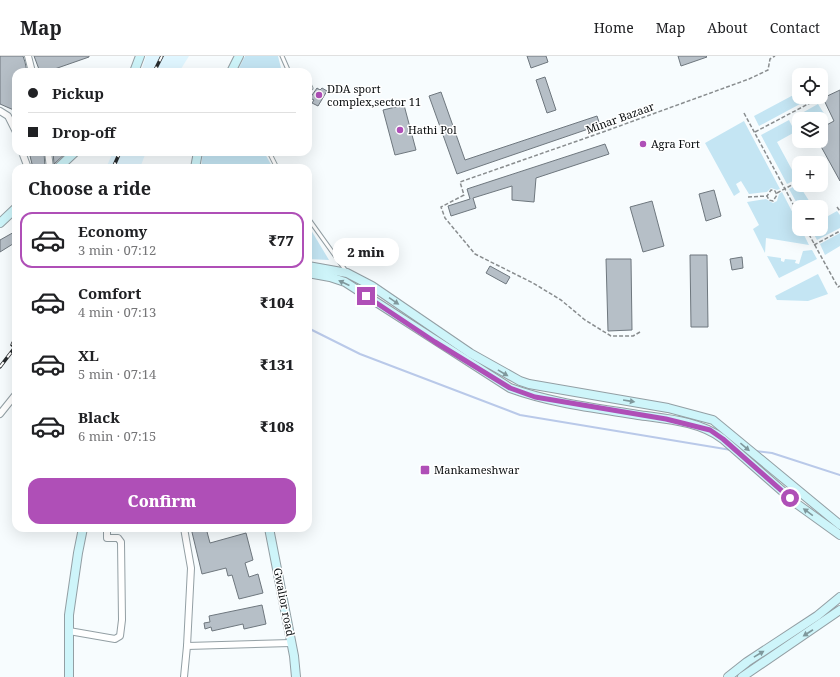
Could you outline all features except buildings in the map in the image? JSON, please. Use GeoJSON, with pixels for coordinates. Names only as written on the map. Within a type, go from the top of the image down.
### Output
{"type":"FeatureCollection","features":[{"type":"Feature","properties":{"kind":"main road"},"geometry":{"type":"LineString","coordinates":[[136,68],[140,56]]}},
{"type":"Feature","properties":{"kind":"main road"},"geometry":{"type":"LineString","coordinates":[[233,68],[239,56]]}},
{"type":"Feature","properties":{"kind":"main road"},"geometry":{"type":"LineString","coordinates":[[62,164],[71,156]]}},
{"type":"Feature","properties":{"kind":"main road"},"geometry":{"type":"LineString","coordinates":[[3,221],[12,212]]}},
{"type":"Feature","properties":{"kind":"main road"},"geometry":{"type":"LineString","coordinates":[[312,267],[347,273],[372,286],[470,353],[520,381],[529,384],[668,408],[713,420],[731,436],[797,504],[840,535]]}},
{"type":"Feature","properties":{"kind":"main road"},"geometry":{"type":"LineString","coordinates":[[312,274],[330,277],[345,282],[498,382],[516,390],[535,397],[666,419],[710,430],[789,484],[840,525]]}},
{"type":"Feature","properties":{"kind":"main road"},"geometry":{"type":"LineString","coordinates":[[516,390],[520,381]]}},
{"type":"Feature","properties":{"kind":"main road"},"geometry":{"type":"LineString","coordinates":[[666,419],[668,408]]}},
{"type":"Feature","properties":{"kind":"main road"},"geometry":{"type":"LineString","coordinates":[[783,491],[789,484]]}},
{"type":"Feature","properties":{"kind":"main road"},"geometry":{"type":"LineString","coordinates":[[69,677],[69,616],[82,532]]}},
{"type":"Feature","properties":{"kind":"main road","name":"Gwalior road"},"geometry":{"type":"LineString","coordinates":[[270,532],[296,677]]}},
{"type":"Feature","properties":{"kind":"main road"},"geometry":{"type":"LineString","coordinates":[[728,677],[747,662],[817,616],[840,597]]}},
{"type":"Feature","properties":{"kind":"main road"},"geometry":{"type":"LineString","coordinates":[[742,677],[840,610]]}},
{"type":"Feature","properties":{"kind":"street"},"geometry":{"type":"LineString","coordinates":[[28,56],[31,68]]}},
{"type":"Feature","properties":{"kind":"street"},"geometry":{"type":"LineString","coordinates":[[0,111],[8,116],[12,124]]}},
{"type":"Feature","properties":{"kind":"street"},"geometry":{"type":"LineString","coordinates":[[0,414],[12,399]]}},
{"type":"Feature","properties":{"kind":"street"},"geometry":{"type":"LineString","coordinates":[[69,632],[115,638],[120,636],[122,620],[121,542],[118,538],[108,538],[106,532]]}},
{"type":"Feature","properties":{"kind":"street"},"geometry":{"type":"LineString","coordinates":[[184,677],[191,568],[185,532]]}},
{"type":"Feature","properties":{"kind":"street"},"geometry":{"type":"LineString","coordinates":[[187,646],[291,643]]}},
{"type":"Feature","properties":{"kind":"lane"},"geometry":{"type":"LineString","coordinates":[[282,56],[287,68]]}},
{"type":"Feature","properties":{"kind":"lane"},"geometry":{"type":"LineString","coordinates":[[312,224],[347,273]]}},
{"type":"Feature","properties":{"kind":"path","name":"Minar Bazaar"},"geometry":{"type":"LineString","coordinates":[[640,332],[633,336],[611,336],[556,297],[475,254],[445,218],[441,207],[464,195],[460,182],[748,79],[768,70],[770,59],[775,56]]}},
{"type":"Feature","properties":{"kind":"path"},"geometry":{"type":"LineString","coordinates":[[756,132],[808,104]]}},
{"type":"Feature","properties":{"kind":"path"},"geometry":{"type":"LineString","coordinates":[[744,113],[756,132],[792,200]]}},
{"type":"Feature","properties":{"kind":"path"},"geometry":{"type":"LineString","coordinates":[[767,196],[769,200],[773,201],[777,197],[777,193],[792,185]]}},
{"type":"Feature","properties":{"kind":"path"},"geometry":{"type":"LineString","coordinates":[[767,196],[771,190],[777,193]]}},
{"type":"Feature","properties":{"kind":"path"},"geometry":{"type":"LineString","coordinates":[[748,197],[767,196]]}},
{"type":"Feature","properties":{"kind":"path"},"geometry":{"type":"LineString","coordinates":[[837,207],[840,211]]}},
{"type":"Feature","properties":{"kind":"path"},"geometry":{"type":"LineString","coordinates":[[814,245],[840,231]]}},
{"type":"Feature","properties":{"kind":"path"},"geometry":{"type":"LineString","coordinates":[[810,236],[840,290]]}},
{"type":"Feature","properties":{"kind":"shaded area"},"geometry":{"type":"Polygon","coordinates":[[[146,56],[189,56],[182,68],[142,68],[146,56]]]}},
{"type":"Feature","properties":{"kind":"shaded area"},"geometry":{"type":"Polygon","coordinates":[[[245,56],[278,56],[281,68],[239,68],[245,56]]]}},
{"type":"Feature","properties":{"kind":"shaded area"},"geometry":{"type":"Polygon","coordinates":[[[792,96],[792,104],[800,104],[759,126],[754,116],[792,96]]]}},
{"type":"Feature","properties":{"kind":"shaded area"},"geometry":{"type":"Polygon","coordinates":[[[818,104],[823,112],[804,112],[818,104]]]}},
{"type":"Feature","properties":{"kind":"shaded area"},"geometry":{"type":"Polygon","coordinates":[[[789,120],[792,126],[792,134],[777,142],[792,170],[792,182],[787,184],[761,135],[789,120]]]}},
{"type":"Feature","properties":{"kind":"shaded area"},"geometry":{"type":"Polygon","coordinates":[[[744,121],[780,189],[777,190],[771,188],[767,192],[749,194],[741,181],[736,184],[740,192],[734,196],[705,143],[744,121]]]}},
{"type":"Feature","properties":{"kind":"shaded area"},"geometry":{"type":"Polygon","coordinates":[[[111,156],[144,156],[142,164],[108,164],[111,156]]]}},
{"type":"Feature","properties":{"kind":"shaded area"},"geometry":{"type":"Polygon","coordinates":[[[202,156],[266,156],[271,164],[202,164],[202,156]]]}},
{"type":"Feature","properties":{"kind":"shaded area"},"geometry":{"type":"Polygon","coordinates":[[[792,188],[792,192],[803,192],[809,200],[795,200],[789,189],[792,188]]]}},
{"type":"Feature","properties":{"kind":"shaded area"},"geometry":{"type":"Polygon","coordinates":[[[782,192],[792,211],[792,236],[804,236],[809,245],[766,238],[765,253],[753,229],[759,225],[747,202],[766,199],[773,203],[777,201],[779,194],[782,192]]]}},
{"type":"Feature","properties":{"kind":"shaded area"},"geometry":{"type":"Polygon","coordinates":[[[837,211],[840,215],[840,228],[828,234],[828,216],[837,211]]]}},
{"type":"Feature","properties":{"kind":"shaded area"},"geometry":{"type":"Polygon","coordinates":[[[312,232],[329,260],[312,259],[312,232]]]}},
{"type":"Feature","properties":{"kind":"shaded area"},"geometry":{"type":"Polygon","coordinates":[[[840,233],[840,246],[825,255],[820,244],[840,233]]]}},
{"type":"Feature","properties":{"kind":"shaded area"},"geometry":{"type":"Polygon","coordinates":[[[815,236],[825,236],[817,240],[815,236]]]}},
{"type":"Feature","properties":{"kind":"shaded area"},"geometry":{"type":"Polygon","coordinates":[[[812,250],[817,259],[779,278],[767,256],[781,258],[781,261],[784,262],[785,259],[796,260],[795,263],[799,264],[803,251],[812,250]]]}},
{"type":"Feature","properties":{"kind":"shaded area"},"geometry":{"type":"Polygon","coordinates":[[[818,274],[828,294],[808,301],[777,300],[775,296],[818,274]]]}},
{"type":"Feature","properties":{"kind":"waterway"},"geometry":{"type":"LineString","coordinates":[[312,330],[360,354],[520,415],[731,450]]}},
{"type":"Feature","properties":{"kind":"waterway"},"geometry":{"type":"LineString","coordinates":[[755,451],[772,453],[840,475]]}},
{"type":"Feature","properties":{"kind":"railway"},"geometry":{"type":"LineString","coordinates":[[156,68],[162,56]]}},
{"type":"Feature","properties":{"kind":"railway"},"geometry":{"type":"LineString","coordinates":[[115,164],[118,156]]}},
{"type":"Feature","properties":{"kind":"railway"},"geometry":{"type":"LineString","coordinates":[[0,367],[12,351]]}},
{"type":"Feature","properties":{"kind":"place","name":"DDA sport complex,sector 11"},"geometry":{"type":"Point","coordinates":[319,95]}},
{"type":"Feature","properties":{"kind":"place","name":"Hathi Pol"},"geometry":{"type":"Point","coordinates":[400,130]}},
{"type":"Feature","properties":{"kind":"place","name":"Agra Fort"},"geometry":{"type":"Point","coordinates":[643,144]}},
{"type":"Feature","properties":{"kind":"place","name":"Mankameshwar"},"geometry":{"type":"Point","coordinates":[425,470]}},
{"type":"Feature","properties":{"kind":"route"},"geometry":{"type":"LineString","coordinates":[[366,296],[435,342],[510,388],[535,397],[666,419],[710,430],[723,439],[790,498]]}}]}
